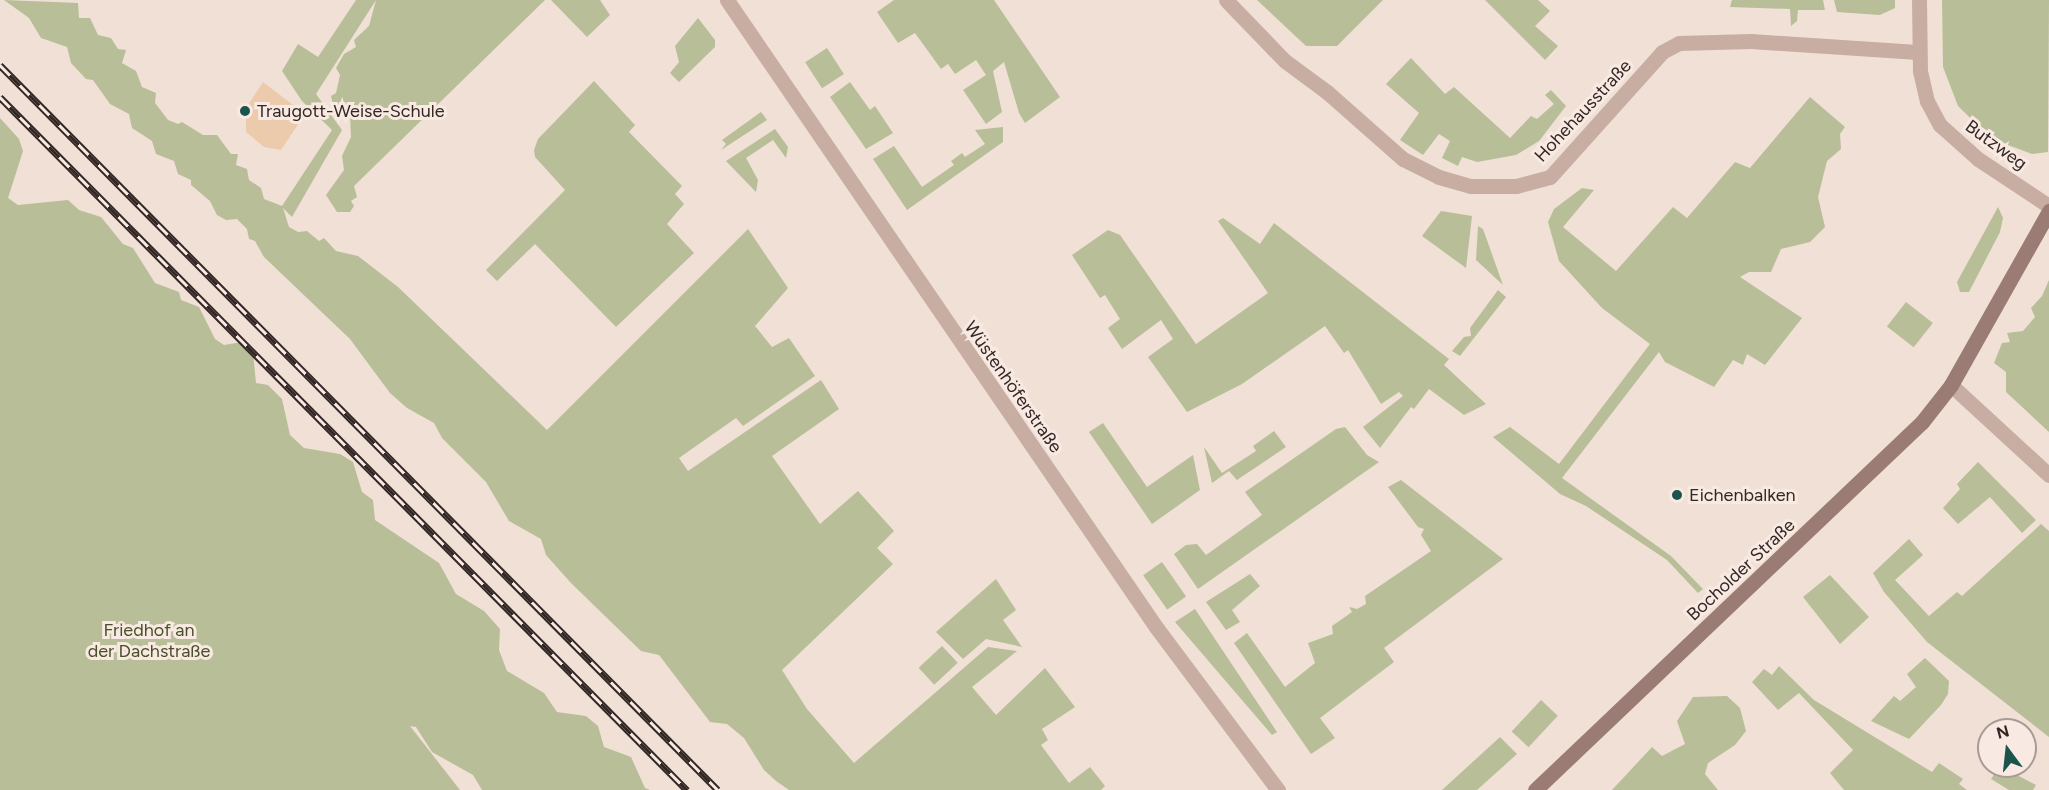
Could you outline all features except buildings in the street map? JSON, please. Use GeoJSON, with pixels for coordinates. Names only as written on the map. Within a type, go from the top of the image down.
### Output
{"type":"FeatureCollection","features":[{"type":"Feature","properties":{"kind":"main road","name":"Bocholder Straße"},"geometry":{"type":"LineString","coordinates":[[1535,790],[1845,499],[1922,422],[1951,385],[2049,211]]}},
{"type":"Feature","properties":{"kind":"street","name":"Wüstenhöferstraße"},"geometry":{"type":"LineString","coordinates":[[727,0],[1156,627],[1278,790]]}},
{"type":"Feature","properties":{"kind":"street","name":"Hohehausstraße"},"geometry":{"type":"LineString","coordinates":[[1226,0],[1285,61],[1327,92],[1403,159],[1439,177],[1471,186],[1516,186],[1550,177],[1662,52],[1679,43],[1751,41],[1918,52]]}},
{"type":"Feature","properties":{"kind":"street","name":"Butzweg"},"geometry":{"type":"LineString","coordinates":[[1919,0],[1918,52],[1927,101],[1945,132],[1978,159],[2049,206]]}},
{"type":"Feature","properties":{"kind":"street"},"geometry":{"type":"LineString","coordinates":[[1951,385],[2049,475]]}},
{"type":"Feature","properties":{"kind":"green space"},"geometry":{"type":"Polygon","coordinates":[[[4,0],[78,3],[79,18],[90,18],[98,35],[111,38],[118,49],[126,50],[122,63],[136,71],[142,87],[156,93],[155,103],[168,120],[178,124],[182,122],[203,135],[217,135],[231,154],[238,154],[236,165],[247,169],[249,180],[261,188],[264,199],[282,206],[332,130],[302,101],[282,71],[298,44],[318,57],[356,0],[376,0],[316,94],[342,130],[292,217],[283,208],[289,227],[298,232],[307,231],[319,241],[324,238],[336,251],[358,256],[398,287],[547,430],[748,229],[788,288],[755,326],[772,347],[789,338],[815,376],[743,426],[736,418],[679,458],[688,471],[821,380],[839,409],[772,456],[820,524],[858,491],[894,531],[877,548],[893,564],[782,670],[807,709],[854,763],[988,647],[1017,651],[972,687],[996,715],[1045,668],[1075,707],[1042,729],[1048,740],[1041,745],[1069,783],[1090,767],[1105,786],[1101,790],[789,790],[776,781],[764,770],[744,738],[727,724],[710,722],[659,655],[641,651],[571,583],[546,555],[541,539],[509,521],[486,482],[442,438],[434,423],[407,408],[390,393],[350,339],[264,257],[255,241],[249,239],[247,229],[237,219],[226,220],[217,215],[210,201],[191,185],[191,180],[178,174],[174,161],[156,154],[152,141],[132,128],[129,114],[110,104],[93,80],[86,79],[71,63],[67,47],[41,38],[29,18],[4,0]]]}},
{"type":"Feature","properties":{"kind":"green space"},"geometry":{"type":"Polygon","coordinates":[[[376,0],[545,0],[354,186],[357,197],[351,201],[354,206],[350,212],[337,212],[326,195],[344,170],[342,156],[351,137],[350,115],[355,110],[349,106],[348,111],[335,113],[331,96],[336,93],[340,75],[336,68],[344,54],[356,47],[354,40],[369,26],[376,0]]]}},
{"type":"Feature","properties":{"kind":"green space"},"geometry":{"type":"Polygon","coordinates":[[[551,0],[600,0],[610,15],[587,37],[551,0]]]}},
{"type":"Feature","properties":{"kind":"green space"},"geometry":{"type":"Polygon","coordinates":[[[894,0],[994,0],[1060,97],[1025,123],[1019,113],[1004,62],[993,71],[1002,112],[986,124],[963,90],[986,75],[976,60],[955,74],[948,64],[941,69],[915,33],[898,43],[877,12],[894,0]]]}},
{"type":"Feature","properties":{"kind":"green space"},"geometry":{"type":"Polygon","coordinates":[[[1257,0],[1383,0],[1337,46],[1306,46],[1257,0]]]}},
{"type":"Feature","properties":{"kind":"green space"},"geometry":{"type":"Polygon","coordinates":[[[1485,0],[1538,0],[1550,11],[1535,26],[1558,46],[1545,60],[1485,0]]]}},
{"type":"Feature","properties":{"kind":"green space"},"geometry":{"type":"Polygon","coordinates":[[[1732,0],[1823,0],[1825,10],[1798,10],[1797,21],[1791,26],[1790,9],[1730,7],[1732,0]]]}},
{"type":"Feature","properties":{"kind":"green space"},"geometry":{"type":"Polygon","coordinates":[[[1834,0],[1895,0],[1895,8],[1880,15],[1837,12],[1834,0]]]}},
{"type":"Feature","properties":{"kind":"green space"},"geometry":{"type":"Polygon","coordinates":[[[1942,0],[2049,0],[2048,152],[2032,154],[1992,139],[1958,106],[1943,67],[1942,0]]]}},
{"type":"Feature","properties":{"kind":"green space"},"geometry":{"type":"Polygon","coordinates":[[[698,18],[715,40],[715,47],[679,82],[670,73],[679,62],[675,46],[698,18]]]}},
{"type":"Feature","properties":{"kind":"green space"},"geometry":{"type":"Polygon","coordinates":[[[827,48],[844,74],[822,88],[805,62],[827,48]]]}},
{"type":"Feature","properties":{"kind":"green space"},"geometry":{"type":"Polygon","coordinates":[[[1411,58],[1445,94],[1454,87],[1510,138],[1531,116],[1537,119],[1554,104],[1545,95],[1551,90],[1566,106],[1539,141],[1516,155],[1477,162],[1462,157],[1458,166],[1442,158],[1450,141],[1439,134],[1423,155],[1400,140],[1419,113],[1386,84],[1411,58]]]}},
{"type":"Feature","properties":{"kind":"green space"},"geometry":{"type":"Polygon","coordinates":[[[594,81],[635,125],[629,132],[682,186],[675,194],[684,204],[667,224],[694,253],[616,327],[535,244],[497,281],[486,270],[565,190],[535,157],[534,150],[538,139],[594,81]]]}},
{"type":"Feature","properties":{"kind":"green space"},"geometry":{"type":"Polygon","coordinates":[[[850,82],[870,110],[875,106],[893,133],[866,149],[830,97],[850,82]]]}},
{"type":"Feature","properties":{"kind":"green space"},"geometry":{"type":"Polygon","coordinates":[[[1810,97],[1845,127],[1840,134],[1841,149],[1827,161],[1818,197],[1825,227],[1810,242],[1781,249],[1771,272],[1749,272],[1740,277],[1802,318],[1765,365],[1747,354],[1743,365],[1733,360],[1714,387],[1665,362],[1659,352],[1562,478],[1671,556],[1703,589],[1698,593],[1667,560],[1586,506],[1560,494],[1493,437],[1510,427],[1559,464],[1650,344],[1602,308],[1559,261],[1548,222],[1554,209],[1582,188],[1594,190],[1563,227],[1616,271],[1673,207],[1687,218],[1735,162],[1750,168],[1810,97]]]}},
{"type":"Feature","properties":{"kind":"green space"},"geometry":{"type":"Polygon","coordinates":[[[761,112],[767,120],[721,150],[726,144],[722,140],[761,112]]]}},
{"type":"Feature","properties":{"kind":"green space","name":"Friedhof an der Dachstraße"},"geometry":{"type":"Polygon","coordinates":[[[0,118],[19,139],[23,151],[8,198],[18,205],[68,200],[79,210],[101,217],[123,244],[133,248],[155,283],[179,292],[181,300],[199,307],[215,339],[224,345],[242,342],[253,353],[256,383],[268,385],[282,399],[290,435],[304,448],[340,454],[353,462],[362,492],[373,500],[375,520],[439,563],[456,594],[484,611],[500,629],[499,650],[507,671],[544,693],[557,712],[586,716],[598,726],[604,747],[631,757],[645,788],[650,790],[482,790],[473,775],[432,752],[416,727],[410,726],[460,790],[0,790],[0,118]]]}},
{"type":"Feature","properties":{"kind":"green space"},"geometry":{"type":"Polygon","coordinates":[[[1003,127],[1003,142],[907,210],[873,159],[894,146],[922,187],[954,165],[951,161],[962,153],[965,157],[985,144],[975,130],[1003,127]]]}},
{"type":"Feature","properties":{"kind":"green space"},"geometry":{"type":"Polygon","coordinates":[[[775,129],[788,147],[786,158],[773,140],[746,158],[758,180],[756,192],[726,161],[775,129]]]}},
{"type":"Feature","properties":{"kind":"green space"},"geometry":{"type":"Polygon","coordinates":[[[1998,207],[2003,218],[2000,232],[1969,292],[1960,292],[1957,282],[1998,207]]]}},
{"type":"Feature","properties":{"kind":"green space"},"geometry":{"type":"Polygon","coordinates":[[[1441,211],[1472,216],[1466,268],[1422,236],[1441,211]]]}},
{"type":"Feature","properties":{"kind":"green space"},"geometry":{"type":"Polygon","coordinates":[[[1223,218],[1260,244],[1274,223],[1449,359],[1444,365],[1486,404],[1464,415],[1429,389],[1414,409],[1411,407],[1380,448],[1363,427],[1403,396],[1399,392],[1381,404],[1348,350],[1344,353],[1325,326],[1242,384],[1187,412],[1148,357],[1173,339],[1161,320],[1122,349],[1108,328],[1120,319],[1105,295],[1100,298],[1072,255],[1108,230],[1120,235],[1196,344],[1268,293],[1218,221],[1223,218]]]}},
{"type":"Feature","properties":{"kind":"green space"},"geometry":{"type":"Polygon","coordinates":[[[1478,226],[1483,229],[1503,285],[1476,260],[1478,226]]]}},
{"type":"Feature","properties":{"kind":"green space"},"geometry":{"type":"Polygon","coordinates":[[[2049,280],[2049,432],[2006,392],[2006,372],[1994,363],[2002,343],[2010,342],[2007,333],[2023,331],[2035,317],[2031,308],[2042,296],[2049,280]]]}},
{"type":"Feature","properties":{"kind":"green space"},"geometry":{"type":"Polygon","coordinates":[[[1498,290],[1506,297],[1460,356],[1452,351],[1464,337],[1471,336],[1470,328],[1498,290]]]}},
{"type":"Feature","properties":{"kind":"green space"},"geometry":{"type":"Polygon","coordinates":[[[1906,302],[1933,323],[1914,347],[1887,326],[1906,302]]]}},
{"type":"Feature","properties":{"kind":"green space"},"geometry":{"type":"Polygon","coordinates":[[[1103,423],[1147,487],[1193,455],[1200,490],[1152,524],[1089,432],[1103,423]]]}},
{"type":"Feature","properties":{"kind":"green space"},"geometry":{"type":"Polygon","coordinates":[[[1345,427],[1367,455],[1379,462],[1198,589],[1174,554],[1186,545],[1197,544],[1206,555],[1262,515],[1245,492],[1336,429],[1345,427]]]}},
{"type":"Feature","properties":{"kind":"green space"},"geometry":{"type":"Polygon","coordinates":[[[1274,431],[1286,447],[1237,480],[1229,471],[1212,483],[1204,447],[1222,473],[1256,451],[1253,446],[1274,431]]]}},
{"type":"Feature","properties":{"kind":"green space"},"geometry":{"type":"Polygon","coordinates":[[[1978,462],[2036,520],[2022,533],[1990,497],[1958,524],[1943,508],[1960,489],[1957,484],[1978,462]]]}},
{"type":"Feature","properties":{"kind":"green space"},"geometry":{"type":"Polygon","coordinates":[[[1401,480],[1503,559],[1384,648],[1394,662],[1320,718],[1335,738],[1311,754],[1234,643],[1247,633],[1285,687],[1315,663],[1308,643],[1333,634],[1332,626],[1352,612],[1349,607],[1357,609],[1366,604],[1365,596],[1431,551],[1421,535],[1424,529],[1418,527],[1388,487],[1401,480]]]}},
{"type":"Feature","properties":{"kind":"green space"},"geometry":{"type":"Polygon","coordinates":[[[2041,524],[2049,531],[2049,737],[2037,728],[2037,718],[2025,718],[1927,642],[1884,592],[1873,573],[1909,539],[1923,555],[1895,580],[1929,616],[1957,592],[1962,596],[2041,524]]]}},
{"type":"Feature","properties":{"kind":"green space"},"geometry":{"type":"Polygon","coordinates":[[[1162,562],[1186,596],[1167,610],[1143,575],[1162,562]]]}},
{"type":"Feature","properties":{"kind":"green space"},"geometry":{"type":"Polygon","coordinates":[[[1250,574],[1260,586],[1232,610],[1240,622],[1226,630],[1206,602],[1250,574]]]}},
{"type":"Feature","properties":{"kind":"green space"},"geometry":{"type":"Polygon","coordinates":[[[1830,575],[1869,617],[1840,644],[1803,597],[1830,575]]]}},
{"type":"Feature","properties":{"kind":"green space"},"geometry":{"type":"Polygon","coordinates":[[[996,579],[1016,610],[1003,620],[1022,647],[986,639],[963,659],[936,632],[996,579]]]}},
{"type":"Feature","properties":{"kind":"green space"},"geometry":{"type":"Polygon","coordinates":[[[1195,609],[1277,732],[1272,735],[1175,622],[1195,609]]]}},
{"type":"Feature","properties":{"kind":"green space"},"geometry":{"type":"Polygon","coordinates":[[[942,646],[958,663],[934,685],[919,668],[942,646]]]}},
{"type":"Feature","properties":{"kind":"green space"},"geometry":{"type":"Polygon","coordinates":[[[1925,658],[1949,681],[1948,694],[1941,705],[1909,739],[1871,721],[1894,696],[1900,701],[1916,687],[1907,674],[1925,658]]]}},
{"type":"Feature","properties":{"kind":"green space"},"geometry":{"type":"Polygon","coordinates":[[[1779,666],[1814,700],[1932,772],[1939,763],[1963,779],[1959,784],[1967,790],[1844,790],[1830,773],[1853,750],[1799,693],[1778,710],[1752,682],[1764,669],[1772,675],[1779,666]]]}},
{"type":"Feature","properties":{"kind":"green space"},"geometry":{"type":"Polygon","coordinates":[[[1727,696],[1740,708],[1746,731],[1735,745],[1708,763],[1705,774],[1718,790],[1612,790],[1652,747],[1662,756],[1685,744],[1677,721],[1693,697],[1727,696]]]}},
{"type":"Feature","properties":{"kind":"green space"},"geometry":{"type":"Polygon","coordinates":[[[1541,700],[1558,716],[1528,747],[1512,731],[1541,700]]]}},
{"type":"Feature","properties":{"kind":"green space"},"geometry":{"type":"Polygon","coordinates":[[[1500,737],[1517,754],[1477,790],[1442,790],[1500,737]]]}},
{"type":"Feature","properties":{"kind":"green space"},"geometry":{"type":"Polygon","coordinates":[[[2023,778],[2036,785],[2033,790],[2009,790],[1991,779],[2023,778]]]}},
{"type":"Feature","properties":{"kind":"sand"},"geometry":{"type":"Polygon","coordinates":[[[263,82],[305,114],[281,150],[264,147],[246,132],[246,108],[263,82]]]}},
{"type":"Feature","properties":{"kind":"railway"},"geometry":{"type":"LineString","coordinates":[[0,65],[718,790]]}},
{"type":"Feature","properties":{"kind":"railway"},"geometry":{"type":"LineString","coordinates":[[0,97],[687,790]]}},
{"type":"Feature","properties":{"kind":"place","name":"Traugott-Weise-Schule"},"geometry":{"type":"Point","coordinates":[245,111]}},
{"type":"Feature","properties":{"kind":"place","name":"Eichenbalken"},"geometry":{"type":"Point","coordinates":[1677,495]}}]}
